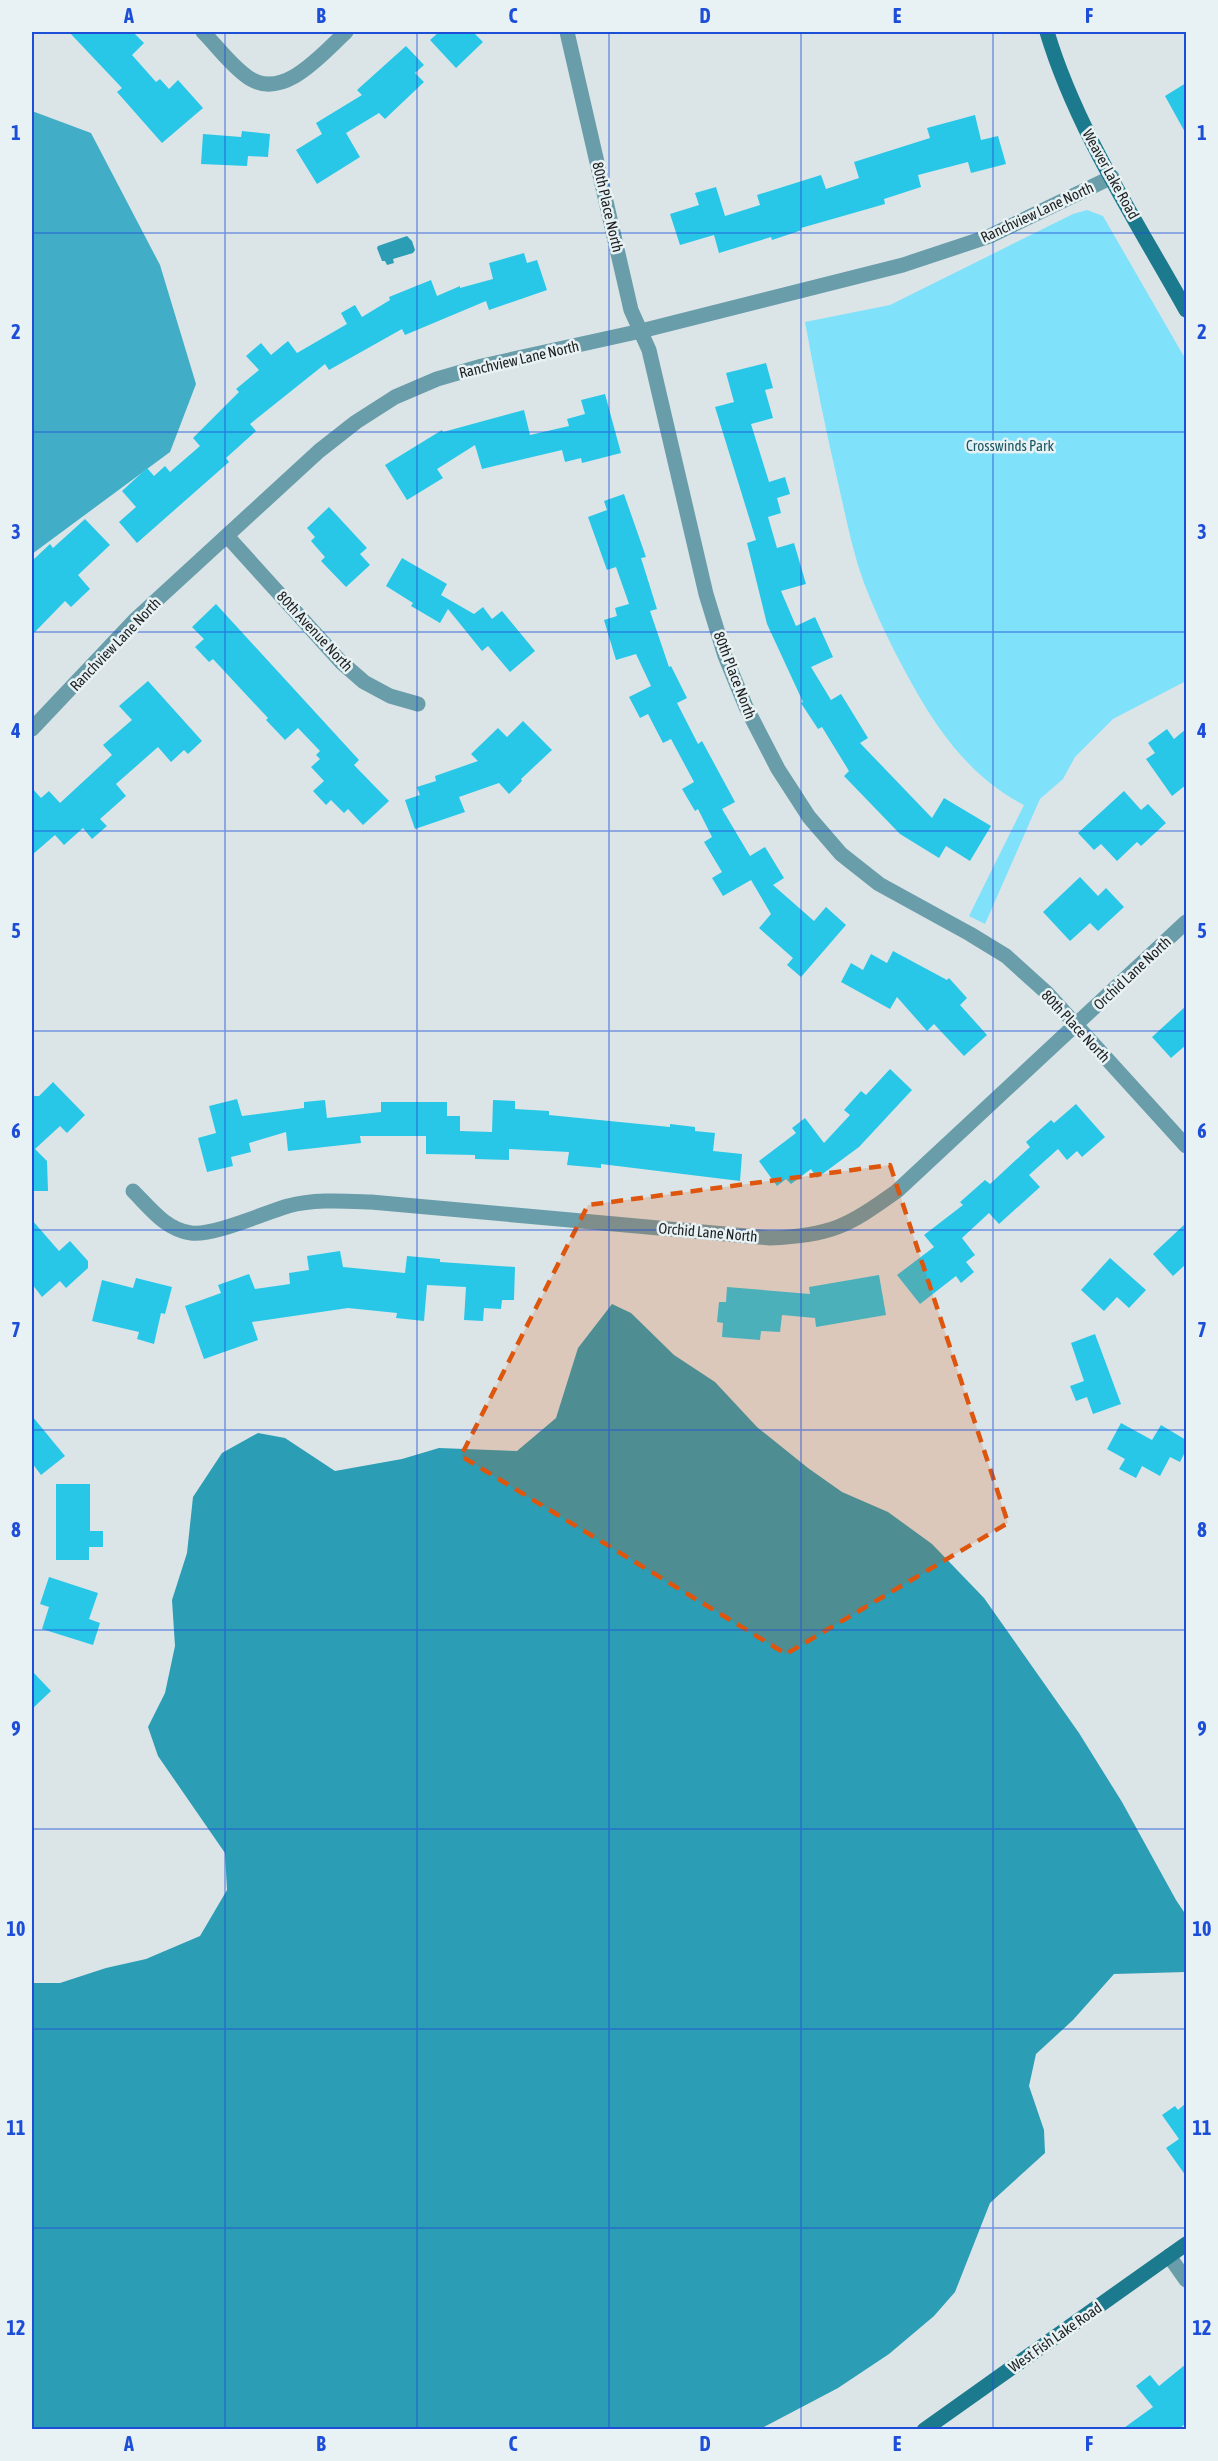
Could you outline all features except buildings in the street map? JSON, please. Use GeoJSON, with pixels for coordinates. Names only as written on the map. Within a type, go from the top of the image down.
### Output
{"type":"FeatureCollection","features":[{"type":"Feature","properties":{"kind":"street"},"geometry":{"type":"LineString","coordinates":[[203,32],[251,80],[269,84],[288,81],[346,32]]}},
{"type":"Feature","properties":{"kind":"street","name":"80th Place North"},"geometry":{"type":"LineString","coordinates":[[567,32],[631,310],[649,350],[706,594],[725,656],[746,707],[778,769],[810,817],[841,854],[879,884],[1006,956],[1047,993],[1186,1146]]}},
{"type":"Feature","properties":{"kind":"street","name":"Weaver Lake Road"},"geometry":{"type":"LineString","coordinates":[[1047,32],[1054,57],[1083,122],[1186,310]]}},
{"type":"Feature","properties":{"kind":"street","name":"Ranchview Lane North"},"geometry":{"type":"LineString","coordinates":[[32,729],[136,619],[319,452],[356,422],[395,397],[437,380],[482,366],[641,331],[903,265],[990,236],[1112,177]]}},
{"type":"Feature","properties":{"kind":"street","name":"80th Avenue North"},"geometry":{"type":"LineString","coordinates":[[227,536],[341,662],[364,682],[390,696],[418,704]]}},
{"type":"Feature","properties":{"kind":"street","name":"Orchid Lane North"},"geometry":{"type":"LineString","coordinates":[[133,1191],[167,1226],[192,1233],[219,1229],[292,1205],[328,1201],[371,1202],[770,1238],[804,1237],[844,1226],[897,1191],[1186,922]]}},
{"type":"Feature","properties":{"kind":"street","name":"West Fish Lake Road"},"geometry":{"type":"LineString","coordinates":[[924,2430],[1186,2244]]}},
{"type":"Feature","properties":{"kind":"street"},"geometry":{"type":"LineString","coordinates":[[1169,2256],[1186,2280]]}},
{"type":"Feature","properties":{"kind":"highlighted area"},"geometry":{"type":"Polygon","coordinates":[[[890,1165],[1008,1523],[786,1654],[461,1456],[588,1205],[890,1165]]]}},
{"type":"Feature","properties":{"kind":"green space","name":"Crosswinds Park"},"geometry":{"type":"Polygon","coordinates":[[[1087,210],[1103,216],[1186,360],[1186,681],[1113,719],[1075,757],[1063,779],[1040,799],[985,924],[969,916],[1024,805],[990,783],[961,756],[949,741],[916,691],[878,618],[851,540],[805,322],[890,305],[1073,214],[1087,210]]]}},
{"type":"Feature","properties":{"kind":"shaded area"},"geometry":{"type":"Polygon","coordinates":[[[32,111],[91,133],[160,265],[196,384],[170,452],[32,554],[32,111]]]}},
{"type":"Feature","properties":{"kind":"shaded area"},"geometry":{"type":"Polygon","coordinates":[[[407,236],[412,241],[415,250],[413,253],[393,259],[394,263],[387,265],[385,261],[382,261],[378,246],[407,236]]]}},
{"type":"Feature","properties":{"kind":"shaded area"},"geometry":{"type":"Polygon","coordinates":[[[612,1304],[631,1313],[674,1355],[715,1382],[757,1427],[808,1468],[842,1492],[888,1512],[932,1544],[984,1598],[1079,1733],[1122,1802],[1186,1915],[1186,1972],[1114,1974],[1073,2020],[1036,2054],[1029,2086],[1044,2130],[1045,2153],[990,2203],[955,2292],[934,2316],[889,2354],[838,2388],[760,2429],[32,2429],[32,1983],[60,1983],[106,1968],[146,1959],[200,1936],[227,1890],[225,1853],[158,1756],[148,1727],[165,1693],[175,1646],[172,1600],[187,1553],[193,1497],[222,1453],[258,1433],[285,1438],[335,1471],[402,1459],[439,1448],[517,1451],[556,1418],[578,1348],[612,1304]]]}}]}
